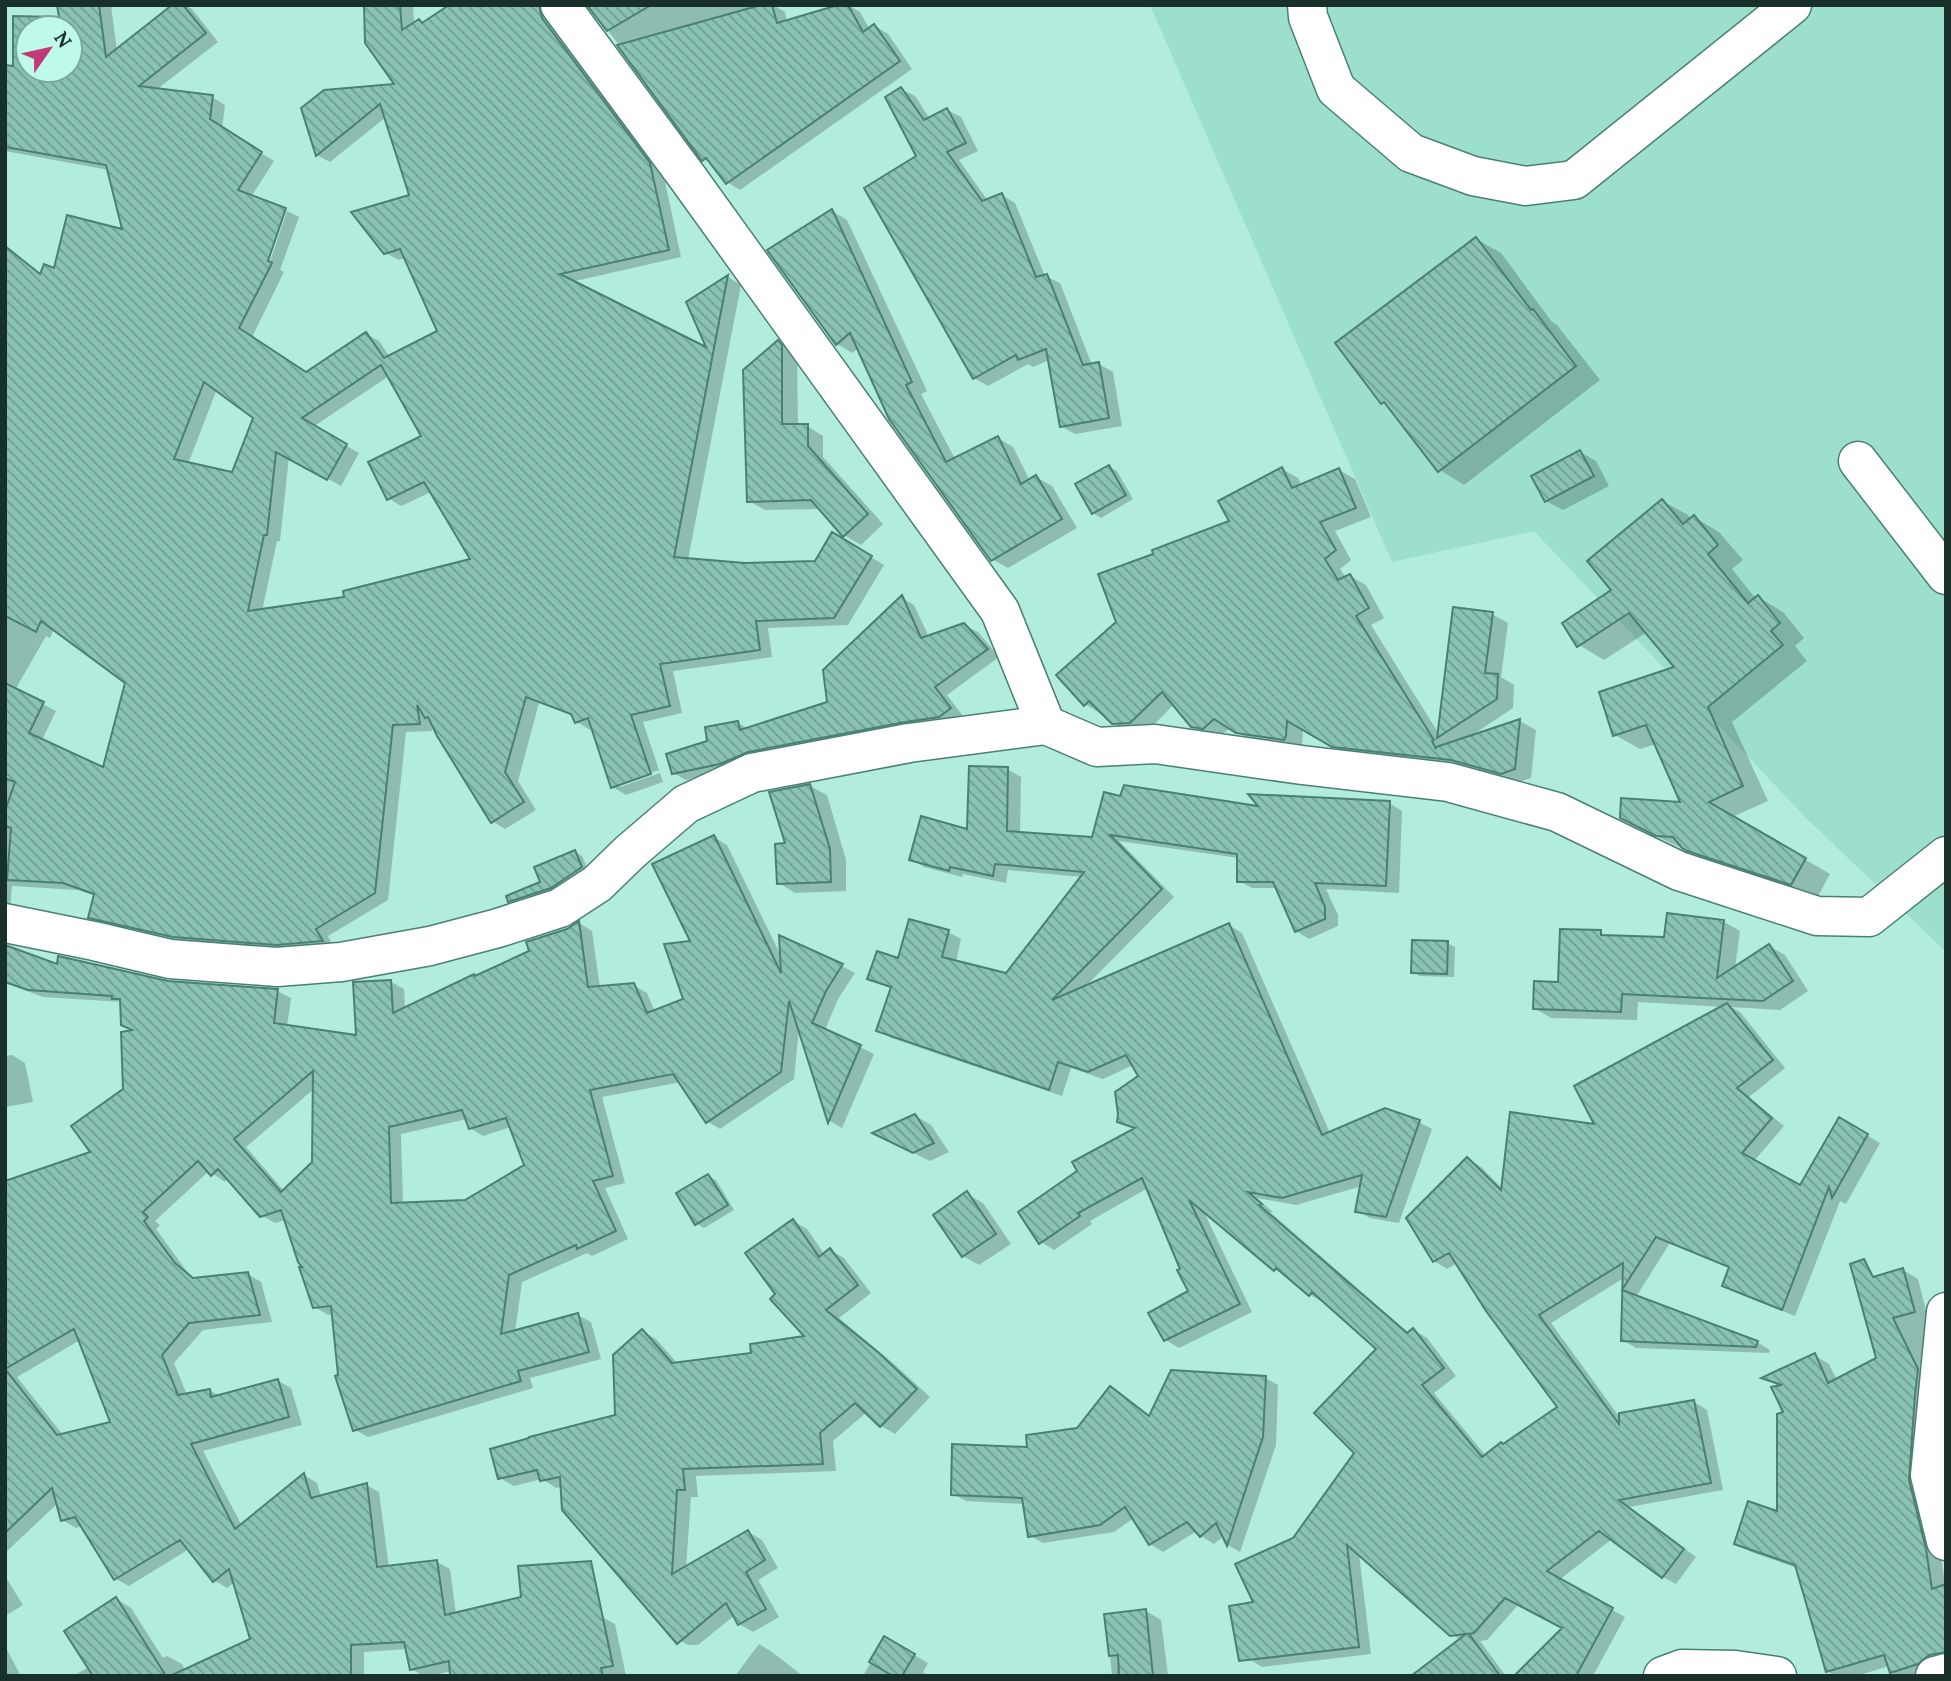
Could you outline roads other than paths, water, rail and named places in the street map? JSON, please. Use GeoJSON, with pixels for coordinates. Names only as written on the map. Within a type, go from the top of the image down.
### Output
{"type":"FeatureCollection","features":[{"type":"Feature","properties":{"kind":"street"},"geometry":{"type":"LineString","coordinates":[[560,5],[1000,611],[1046,725]]}},
{"type":"Feature","properties":{"kind":"street"},"geometry":{"type":"LineString","coordinates":[[1307,5],[1308,17],[1336,89],[1412,153],[1473,176],[1526,186],[1574,180],[1792,5]]}},
{"type":"Feature","properties":{"kind":"street"},"geometry":{"type":"LineString","coordinates":[[1858,461],[1946,575]]}},
{"type":"Feature","properties":{"kind":"street"},"geometry":{"type":"LineString","coordinates":[[5,923],[170,959],[277,967],[341,962],[430,946],[560,908],[597,884],[686,804],[752,773],[909,743],[1046,725],[1097,747],[1154,744],[1448,782],[1558,812],[1679,871],[1817,916],[1869,917],[1946,856]]}},
{"type":"Feature","properties":{"kind":"street"},"geometry":{"type":"LineString","coordinates":[[1946,1312],[1930,1475],[1946,1541]]}},
{"type":"Feature","properties":{"kind":"street"},"geometry":{"type":"LineString","coordinates":[[1663,1676],[1682,1669],[1735,1670],[1777,1676]]}},
{"type":"Feature","properties":{"kind":"street"},"geometry":{"type":"LineString","coordinates":[[1935,1676],[1946,1672]]}}]}
